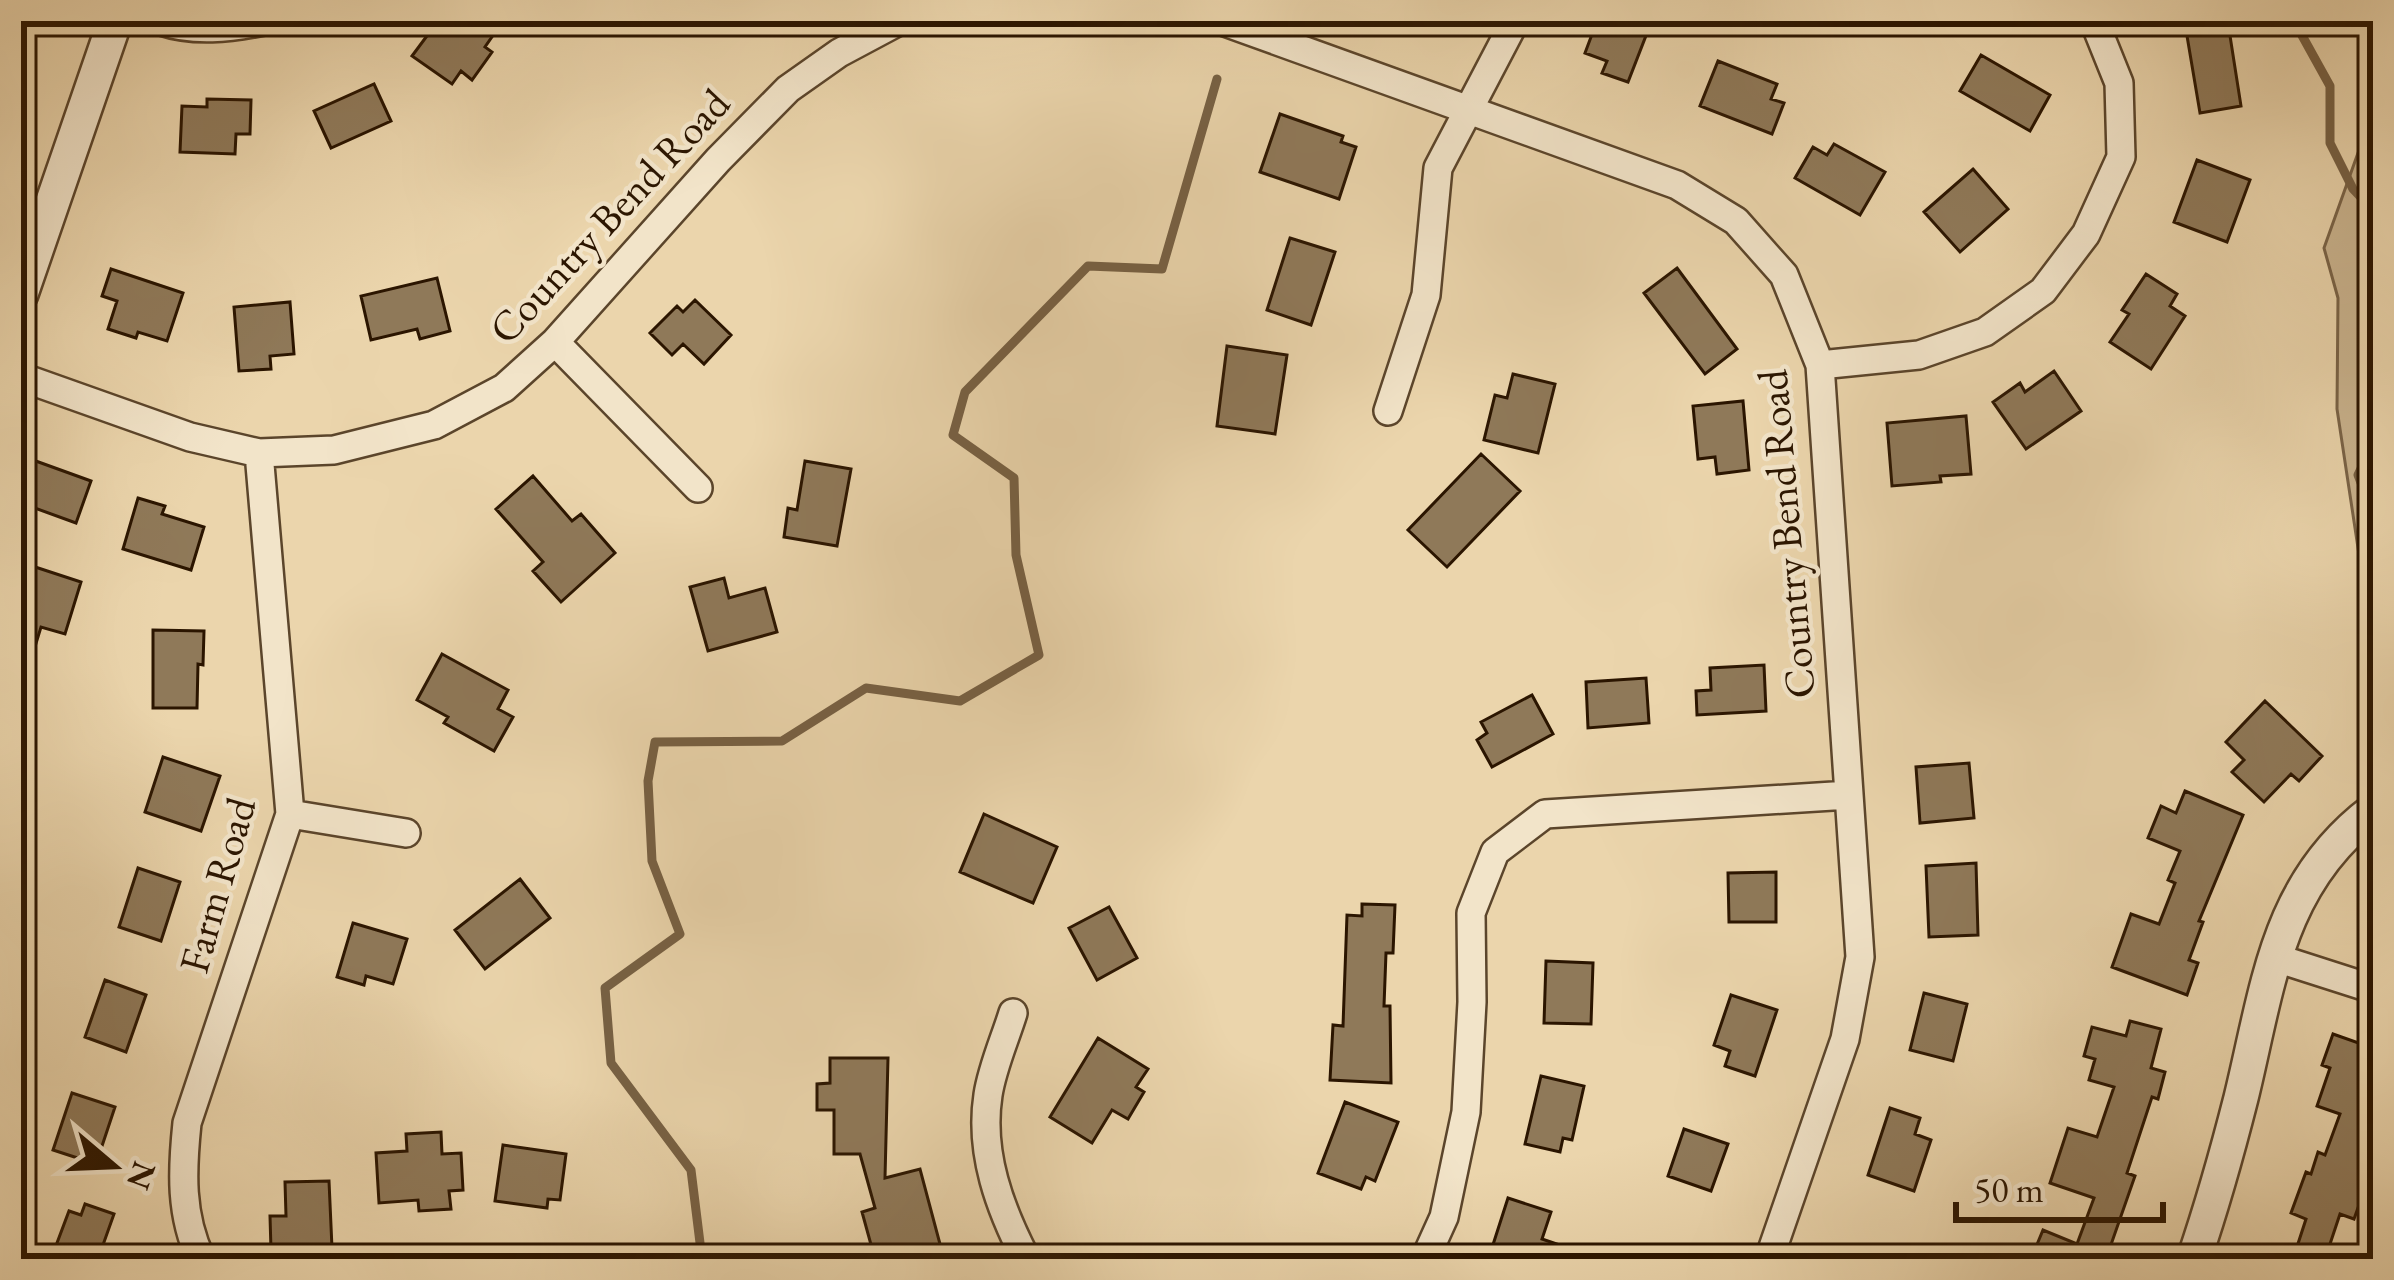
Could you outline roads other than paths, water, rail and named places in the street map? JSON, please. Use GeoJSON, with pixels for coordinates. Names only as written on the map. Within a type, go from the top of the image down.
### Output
{"type":"FeatureCollection","features":[{"type":"Feature","properties":{"kind":"street"},"geometry":{"type":"LineString","coordinates":[[21,294],[116,21]]}},
{"type":"Feature","properties":{"kind":"street"},"geometry":{"type":"LineString","coordinates":[[161,21],[197,27],[264,21]]}},
{"type":"Feature","properties":{"kind":"street","name":"Country Bend Road"},"geometry":{"type":"LineString","coordinates":[[21,376],[190,437],[259,453],[334,450],[434,425],[504,388],[555,342],[788,88],[898,21]]}},
{"type":"Feature","properties":{"kind":"street","name":"Country Bend Road"},"geometry":{"type":"LineString","coordinates":[[1222,21],[1677,185],[1736,221],[1784,275],[1820,365],[1859,957],[1845,1040],[1769,1259]]}},
{"type":"Feature","properties":{"kind":"street"},"geometry":{"type":"LineString","coordinates":[[1388,412],[1426,295],[1438,168],[1515,21]]}},
{"type":"Feature","properties":{"kind":"street"},"geometry":{"type":"LineString","coordinates":[[1820,365],[1918,355],[1985,332],[2043,291],[2086,235],[2121,157],[2119,83],[2094,21]]}},
{"type":"Feature","properties":{"kind":"street"},"geometry":{"type":"LineString","coordinates":[[555,342],[698,488]]}},
{"type":"Feature","properties":{"kind":"street","name":"Farm Road"},"geometry":{"type":"LineString","coordinates":[[201,1259],[188,1233],[182,1177],[187,1123],[290,814],[259,453]]}},
{"type":"Feature","properties":{"kind":"street"},"geometry":{"type":"LineString","coordinates":[[1425,1259],[1444,1217],[1466,1112],[1472,913],[1495,852],[1545,814],[1849,795]]}},
{"type":"Feature","properties":{"kind":"street"},"geometry":{"type":"LineString","coordinates":[[2194,1259],[2241,1096],[2273,957],[2294,906],[2323,856],[2373,811]]}},
{"type":"Feature","properties":{"kind":"street"},"geometry":{"type":"LineString","coordinates":[[290,814],[406,833]]}},
{"type":"Feature","properties":{"kind":"street"},"geometry":{"type":"LineString","coordinates":[[2273,957],[2373,989]]}},
{"type":"Feature","properties":{"kind":"street"},"geometry":{"type":"LineString","coordinates":[[1013,1013],[988,1096],[988,1163],[1008,1225],[1026,1259]]}},
{"type":"Feature","properties":{"kind":"waterway"},"geometry":{"type":"LineString","coordinates":[[2294,21],[2330,86],[2330,143],[2353,189],[2373,210]]}},
{"type":"Feature","properties":{"kind":"waterway"},"geometry":{"type":"LineString","coordinates":[[702,1259],[691,1170],[611,1063],[605,988],[680,934],[652,861],[648,781],[655,742],[782,741],[866,688],[960,701],[1039,655],[1016,555],[1014,478],[953,435],[965,392],[1088,266],[1162,269],[1217,79]]}},
{"type":"Feature","properties":{"kind":"waterway"},"geometry":{"type":"LineString","coordinates":[[2373,444],[2358,475],[2373,514]]}}]}
